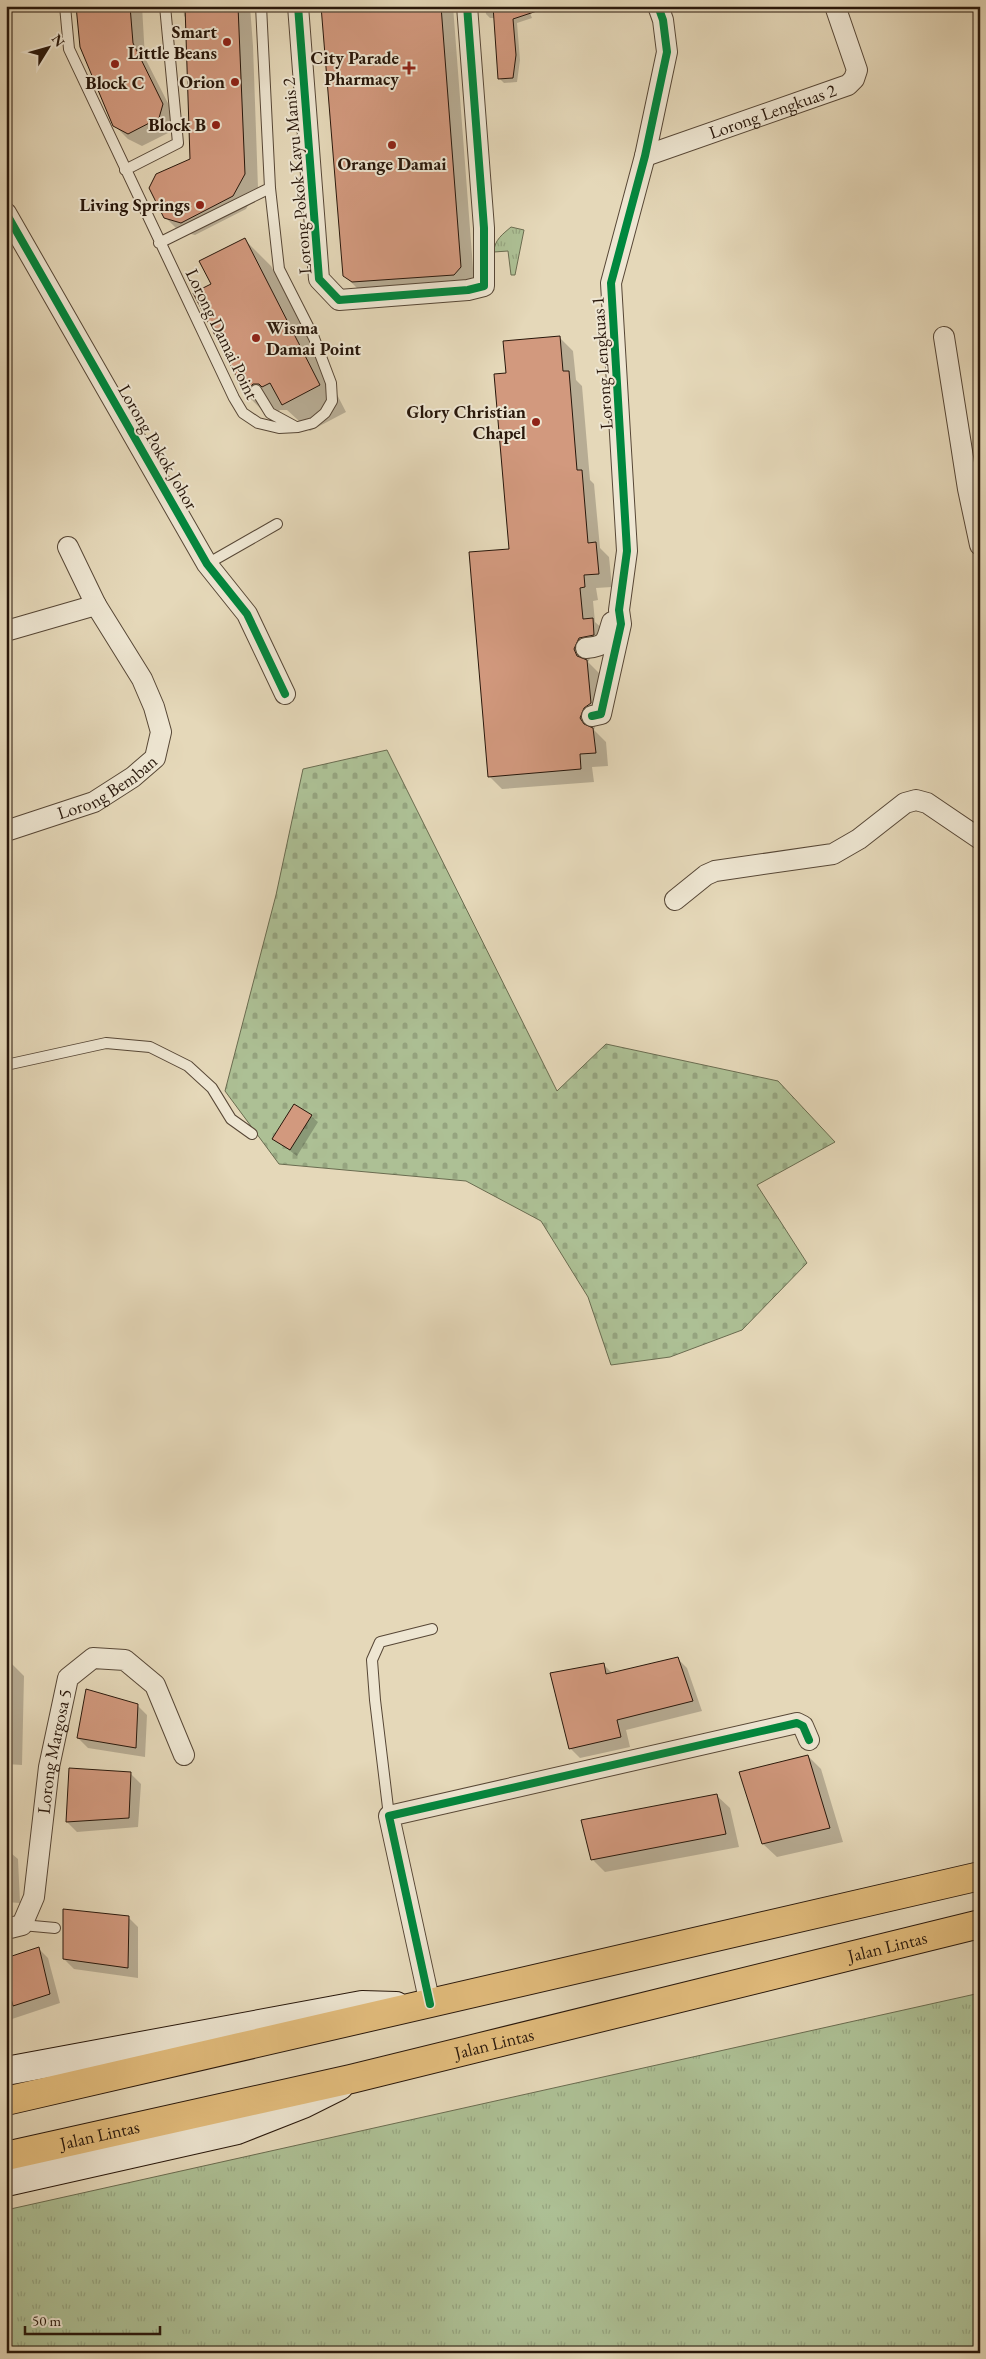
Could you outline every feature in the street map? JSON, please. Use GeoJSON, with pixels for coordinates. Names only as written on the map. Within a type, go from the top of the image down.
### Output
{"type":"FeatureCollection","features":[{"type":"Feature","properties":{"kind":"highway"},"geometry":{"type":"LineString","coordinates":[[6,2101],[149,2069],[228,2048],[425,2006],[980,1876]]}},
{"type":"Feature","properties":{"kind":"highway","name":"Jalan Lintas"},"geometry":{"type":"LineString","coordinates":[[6,2156],[351,2079],[980,1924]]}},
{"type":"Feature","properties":{"kind":"main road"},"geometry":{"type":"LineString","coordinates":[[6,2070],[362,2005],[425,2006]]}},
{"type":"Feature","properties":{"kind":"main road"},"geometry":{"type":"LineString","coordinates":[[6,2182],[237,2130],[312,2100],[351,2079]]}},
{"type":"Feature","properties":{"kind":"street","name":"Lorong Pokok Kayu Manis 2"},"geometry":{"type":"LineString","coordinates":[[298,6],[319,279],[338,300],[468,290],[484,286],[484,228],[467,6]]}},
{"type":"Feature","properties":{"kind":"street","name":"Lorong Lengkuas 1"},"geometry":{"type":"LineString","coordinates":[[592,716],[601,714],[621,624],[619,610],[627,551],[611,283],[645,156],[667,52],[663,20],[658,6]]}},
{"type":"Feature","properties":{"kind":"street","name":"Lorong Lengkuas 2"},"geometry":{"type":"LineString","coordinates":[[645,156],[848,86],[858,70],[835,6]]}},
{"type":"Feature","properties":{"kind":"street","name":"Lorong Pokok Johor"},"geometry":{"type":"LineString","coordinates":[[6,212],[207,564],[247,614],[285,694]]}},
{"type":"Feature","properties":{"kind":"street"},"geometry":{"type":"LineString","coordinates":[[944,337],[968,489],[980,545]]}},
{"type":"Feature","properties":{"kind":"street","name":"Lorong Bemban"},"geometry":{"type":"LineString","coordinates":[[6,831],[94,802],[133,777],[155,758],[161,732],[154,707],[142,679],[96,605],[68,547]]}},
{"type":"Feature","properties":{"kind":"street"},"geometry":{"type":"LineString","coordinates":[[6,631],[96,605]]}},
{"type":"Feature","properties":{"kind":"street","name":"Lorong Lengkuas 1"},"geometry":{"type":"LineString","coordinates":[[586,648],[601,646],[606,643],[614,616],[619,610]]}},
{"type":"Feature","properties":{"kind":"street"},"geometry":{"type":"LineString","coordinates":[[675,900],[706,875],[715,871],[833,854],[859,839],[905,803],[916,800],[927,803],[980,839]]}},
{"type":"Feature","properties":{"kind":"street","name":"Lorong Margosa 5"},"geometry":{"type":"LineString","coordinates":[[14,1927],[34,1897],[49,1767],[68,1678],[93,1658],[125,1660],[155,1686],[184,1755]]}},
{"type":"Feature","properties":{"kind":"street"},"geometry":{"type":"LineString","coordinates":[[425,2006],[389,1816],[797,1723],[803,1726],[809,1740]]}},
{"type":"Feature","properties":{"kind":"lane","name":"Lorong Damai Point"},"geometry":{"type":"LineString","coordinates":[[65,6],[69,49],[159,243],[243,413],[258,423],[279,428],[298,427],[313,423],[324,413],[332,401],[330,383],[314,338],[279,268],[270,188],[261,6]]}},
{"type":"Feature","properties":{"kind":"lane"},"geometry":{"type":"LineString","coordinates":[[125,170],[178,142],[165,6]]}},
{"type":"Feature","properties":{"kind":"lane"},"geometry":{"type":"LineString","coordinates":[[159,243],[270,188]]}},
{"type":"Feature","properties":{"kind":"lane"},"geometry":{"type":"LineString","coordinates":[[256,390],[270,412],[298,427]]}},
{"type":"Feature","properties":{"kind":"lane"},"geometry":{"type":"LineString","coordinates":[[207,564],[277,524]]}},
{"type":"Feature","properties":{"kind":"lane"},"geometry":{"type":"LineString","coordinates":[[6,1065],[106,1043],[150,1048],[188,1066],[212,1088],[231,1119],[252,1134]]}},
{"type":"Feature","properties":{"kind":"lane"},"geometry":{"type":"LineString","coordinates":[[389,1816],[372,1660],[380,1642],[432,1629]]}},
{"type":"Feature","properties":{"kind":"lane"},"geometry":{"type":"LineString","coordinates":[[14,1927],[55,1928]]}},
{"type":"Feature","properties":{"kind":"green space"},"geometry":{"type":"Polygon","coordinates":[[[511,227],[524,230],[515,275],[511,275],[508,251],[494,252],[497,241],[511,227]]]}},
{"type":"Feature","properties":{"kind":"green space"},"geometry":{"type":"Polygon","coordinates":[[[387,750],[557,1091],[606,1044],[778,1081],[835,1142],[757,1185],[807,1263],[742,1330],[670,1357],[611,1365],[588,1297],[541,1221],[466,1181],[279,1164],[225,1091],[276,895],[303,769],[387,750]]]}},
{"type":"Feature","properties":{"kind":"green space"},"geometry":{"type":"Polygon","coordinates":[[[980,1993],[980,2353],[6,2353],[6,2210],[980,1993]]]}},
{"type":"Feature","properties":{"kind":"building","name":"Block C"},"geometry":{"type":"Polygon","coordinates":[[[76,6],[130,6],[133,43],[163,104],[159,118],[128,134],[113,126],[80,47],[76,6]]]}},
{"type":"Feature","properties":{"kind":"building","name":"Block B"},"geometry":{"type":"Polygon","coordinates":[[[185,6],[238,6],[245,174],[233,196],[181,223],[164,218],[149,188],[156,174],[190,159],[185,6]]]}},
{"type":"Feature","properties":{"kind":"building","name":"Orange Damai"},"geometry":{"type":"Polygon","coordinates":[[[321,6],[441,6],[461,267],[454,275],[352,282],[343,276],[321,6]]]}},
{"type":"Feature","properties":{"kind":"building"},"geometry":{"type":"Polygon","coordinates":[[[493,6],[543,6],[543,9],[513,19],[516,55],[513,78],[498,79],[493,6]]]}},
{"type":"Feature","properties":{"kind":"building","name":"Wisma Damai Point"},"geometry":{"type":"Polygon","coordinates":[[[245,238],[320,385],[282,405],[270,383],[262,387],[259,384],[253,384],[250,387],[250,393],[246,395],[193,293],[211,284],[199,261],[245,238]]]}},
{"type":"Feature","properties":{"kind":"building"},"geometry":{"type":"Polygon","coordinates":[[[560,336],[563,371],[569,371],[577,470],[582,470],[588,543],[596,542],[599,574],[584,575],[585,587],[580,588],[583,619],[593,618],[594,635],[579,638],[574,649],[577,656],[587,660],[591,703],[584,708],[580,718],[584,724],[593,728],[596,753],[580,754],[581,769],[488,777],[469,552],[509,549],[494,374],[506,373],[503,341],[560,336]]]}},
{"type":"Feature","properties":{"kind":"building"},"geometry":{"type":"Polygon","coordinates":[[[294,1104],[312,1115],[290,1150],[272,1139],[294,1104]]]}},
{"type":"Feature","properties":{"kind":"building"},"geometry":{"type":"Polygon","coordinates":[[[678,1657],[693,1701],[617,1720],[621,1737],[569,1749],[550,1673],[604,1663],[606,1674],[678,1657]]]}},
{"type":"Feature","properties":{"kind":"building"},"geometry":{"type":"Polygon","coordinates":[[[86,1689],[138,1704],[136,1748],[77,1738],[86,1689]]]}},
{"type":"Feature","properties":{"kind":"building"},"geometry":{"type":"Polygon","coordinates":[[[808,1755],[830,1828],[762,1844],[739,1772],[808,1755]]]}},
{"type":"Feature","properties":{"kind":"building"},"geometry":{"type":"Polygon","coordinates":[[[69,1768],[131,1772],[129,1818],[66,1822],[69,1768]]]}},
{"type":"Feature","properties":{"kind":"building"},"geometry":{"type":"Polygon","coordinates":[[[717,1794],[726,1834],[591,1860],[581,1820],[717,1794]]]}},
{"type":"Feature","properties":{"kind":"building"},"geometry":{"type":"Polygon","coordinates":[[[63,1909],[129,1916],[128,1968],[63,1959],[63,1909]]]}},
{"type":"Feature","properties":{"kind":"building"},"geometry":{"type":"Polygon","coordinates":[[[39,1947],[50,1994],[13,2006],[6,1978],[6,1958],[39,1947]]]}},
{"type":"Feature","properties":{"kind":"cycle path"},"geometry":{"type":"LineString","coordinates":[[298,6],[319,279],[339,300],[468,290],[484,286],[484,228],[467,6]]}},
{"type":"Feature","properties":{"kind":"cycle path"},"geometry":{"type":"LineString","coordinates":[[592,716],[601,714],[621,624],[619,610],[627,551],[611,283],[645,156],[667,52],[663,20],[658,6]]}},
{"type":"Feature","properties":{"kind":"cycle path"},"geometry":{"type":"LineString","coordinates":[[6,213],[207,564],[247,614],[285,694]]}},
{"type":"Feature","properties":{"kind":"cycle path"},"geometry":{"type":"LineString","coordinates":[[430,2004],[389,1816],[797,1723],[803,1726],[809,1740]]}},
{"type":"Feature","properties":{"kind":"place","name":"Smart Little Beans"},"geometry":{"type":"Point","coordinates":[227,42]}},
{"type":"Feature","properties":{"kind":"place","name":"Block C"},"geometry":{"type":"Point","coordinates":[115,64]}},
{"type":"Feature","properties":{"kind":"place","name":"City Parade Pharmacy"},"geometry":{"type":"Point","coordinates":[409,68]}},
{"type":"Feature","properties":{"kind":"place","name":"Orion"},"geometry":{"type":"Point","coordinates":[235,82]}},
{"type":"Feature","properties":{"kind":"place","name":"Block B"},"geometry":{"type":"Point","coordinates":[216,125]}},
{"type":"Feature","properties":{"kind":"place","name":"Orange Damai"},"geometry":{"type":"Point","coordinates":[392,145]}},
{"type":"Feature","properties":{"kind":"place","name":"Living Springs"},"geometry":{"type":"Point","coordinates":[200,205]}},
{"type":"Feature","properties":{"kind":"place","name":"Wisma Damai Point"},"geometry":{"type":"Point","coordinates":[256,338]}},
{"type":"Feature","properties":{"kind":"place","name":"Glory Christian Chapel"},"geometry":{"type":"Point","coordinates":[536,422]}}]}
